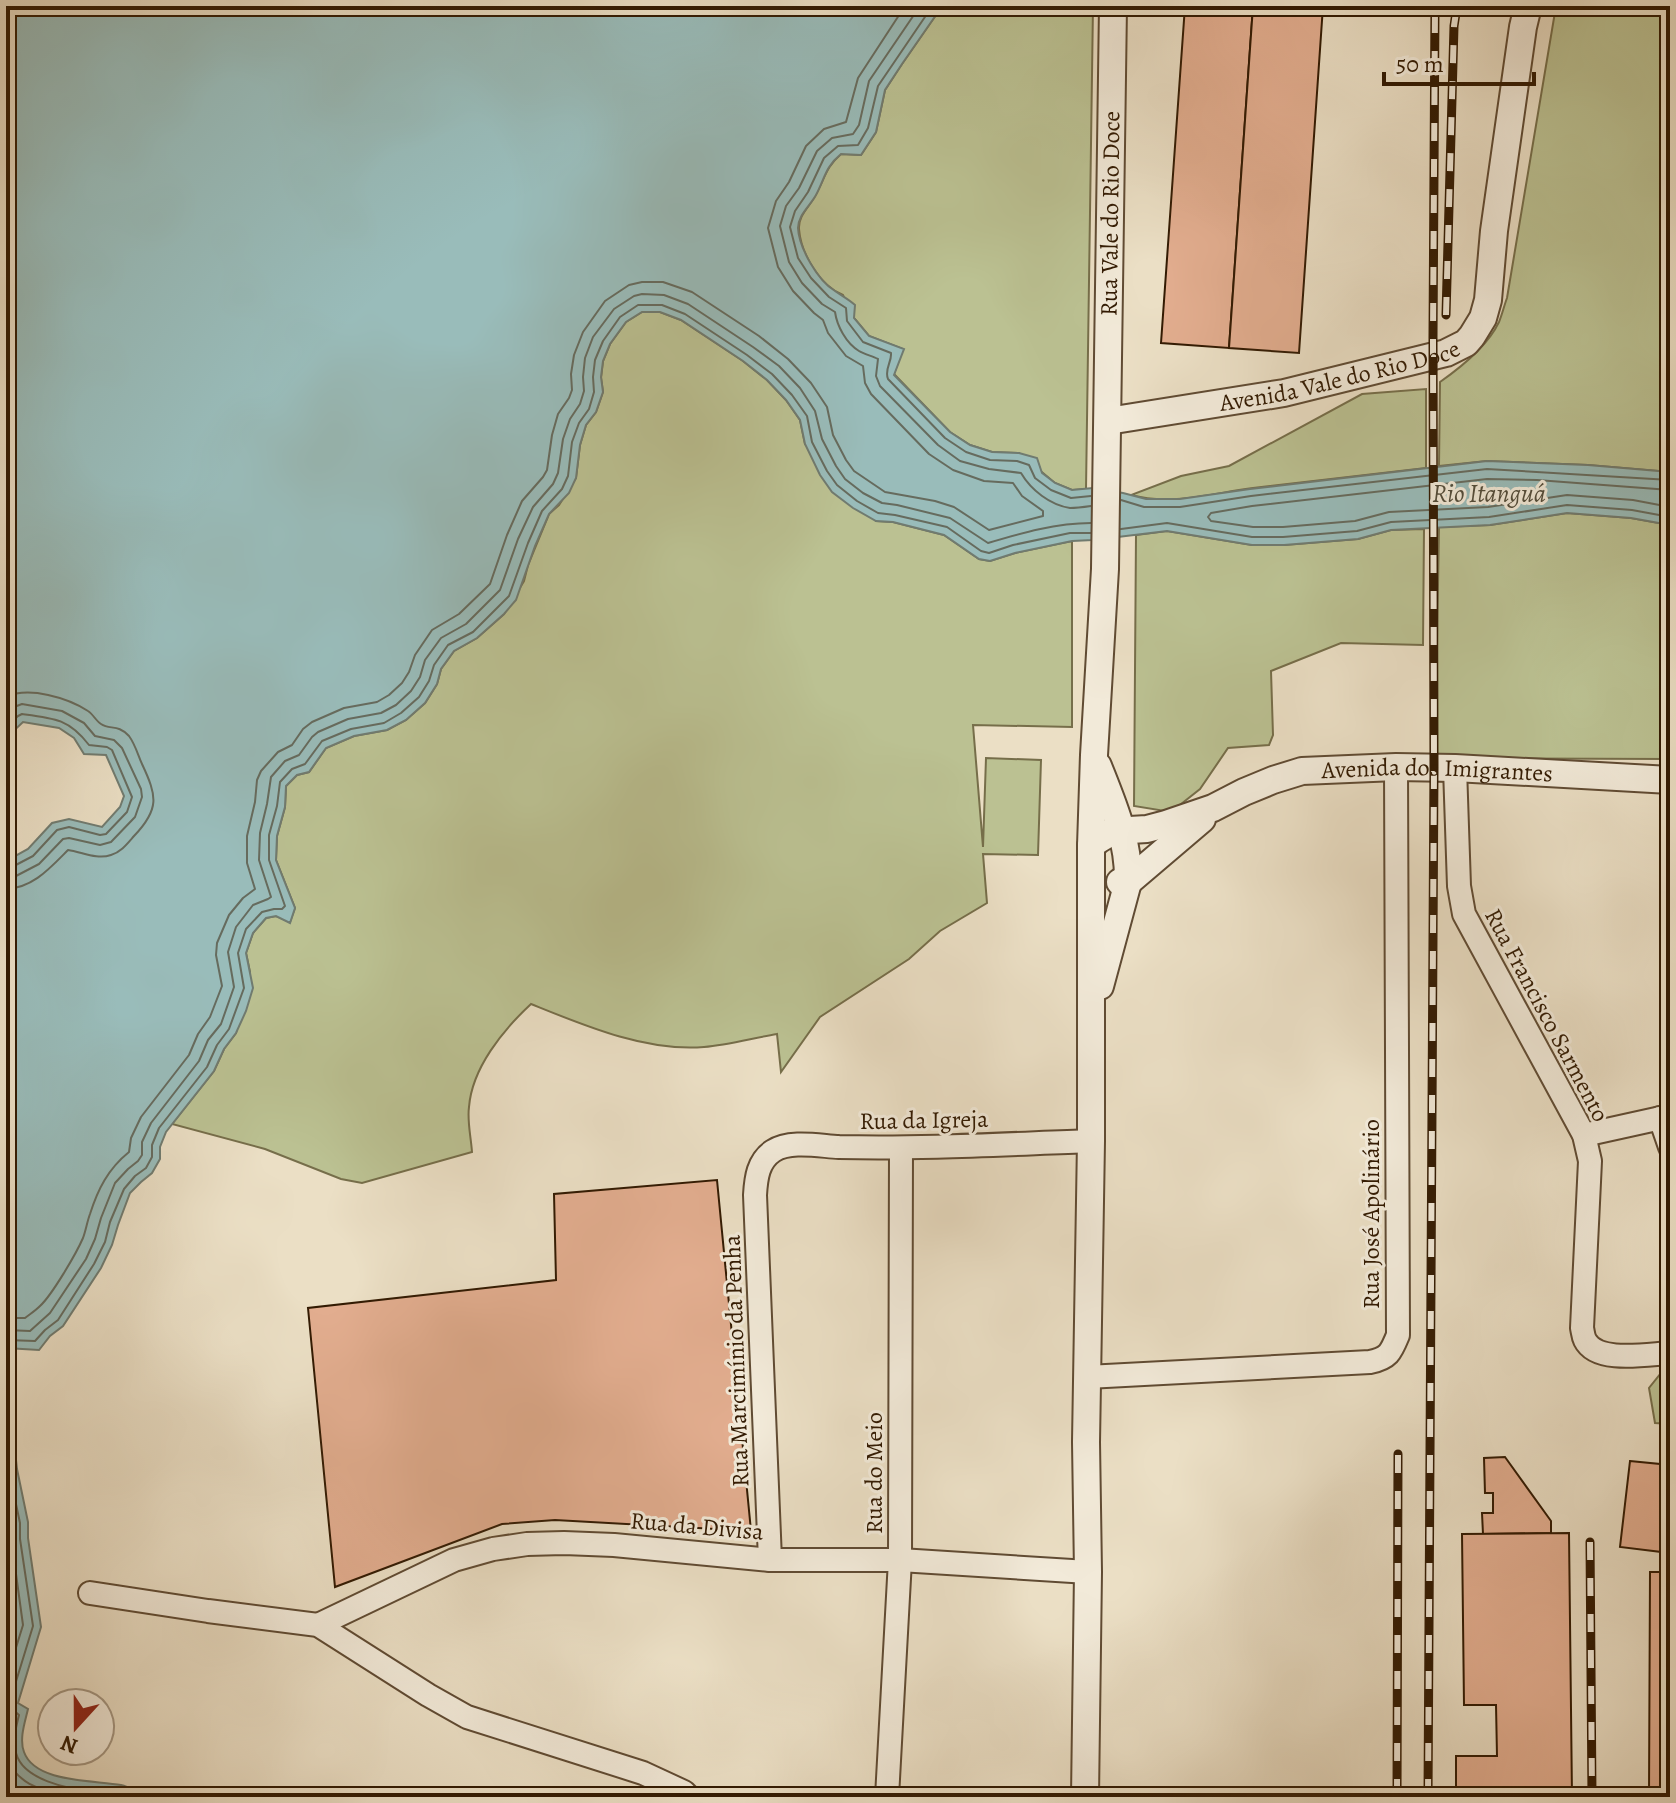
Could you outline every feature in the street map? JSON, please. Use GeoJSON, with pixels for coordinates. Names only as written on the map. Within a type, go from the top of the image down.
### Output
{"type":"FeatureCollection","features":[{"type":"Feature","properties":{"kind":"street","name":"Rua Vale do Rio Doce"},"geometry":{"type":"LineString","coordinates":[[1085,1797],[1091,859],[1105,569],[1113,6]]}},
{"type":"Feature","properties":{"kind":"street","name":"Avenida Vale do Rio Doce"},"geometry":{"type":"LineString","coordinates":[[1108,421],[1284,393],[1446,353],[1466,343],[1483,318],[1488,300],[1497,210],[1528,6]]}},
{"type":"Feature","properties":{"kind":"street"},"geometry":{"type":"LineString","coordinates":[[1091,1017],[1128,882],[1127,850],[1122,829],[1094,755]]}},
{"type":"Feature","properties":{"kind":"street","name":"Rua José Apolinário"},"geometry":{"type":"LineString","coordinates":[[1087,1377],[1370,1362],[1383,1359],[1392,1350],[1398,1335],[1396,767]]}},
{"type":"Feature","properties":{"kind":"street","name":"Avenida dos Imigrantes"},"geometry":{"type":"LineString","coordinates":[[1091,859],[1106,834],[1122,829],[1147,829],[1213,808],[1244,792],[1302,771],[1455,768],[1670,780]]}},
{"type":"Feature","properties":{"kind":"street","name":"Rua Francisco Sarmento"},"geometry":{"type":"LineString","coordinates":[[1455,768],[1459,886],[1464,914],[1584,1135],[1590,1161],[1582,1328],[1586,1341],[1596,1352],[1616,1356],[1670,1353]]}},
{"type":"Feature","properties":{"kind":"street","name":"Avenida dos Imigrantes"},"geometry":{"type":"LineString","coordinates":[[1128,882],[1213,808]]}},
{"type":"Feature","properties":{"kind":"street"},"geometry":{"type":"LineString","coordinates":[[1091,859],[1108,880],[1128,882]]}},
{"type":"Feature","properties":{"kind":"street"},"geometry":{"type":"LineString","coordinates":[[1584,1135],[1665,1117],[1670,1147]]}},
{"type":"Feature","properties":{"kind":"street","name":"Rua da Igreja"},"geometry":{"type":"LineString","coordinates":[[762,1161],[775,1150],[793,1145],[901,1149],[1091,1141]]}},
{"type":"Feature","properties":{"kind":"street","name":"Rua do Meio"},"geometry":{"type":"LineString","coordinates":[[887,1797],[900,1560],[901,1149]]}},
{"type":"Feature","properties":{"kind":"street","name":"Rua Marcimínio da Penha"},"geometry":{"type":"LineString","coordinates":[[762,1161],[755,1195],[770,1560]]}},
{"type":"Feature","properties":{"kind":"street","name":"Rua da Divisa"},"geometry":{"type":"LineString","coordinates":[[318,1625],[454,1560],[527,1544],[614,1545],[770,1560],[900,1560],[1088,1572]]}},
{"type":"Feature","properties":{"kind":"street"},"geometry":{"type":"LineString","coordinates":[[90,1593],[318,1625],[467,1717],[643,1773],[689,1797]]}},
{"type":"Feature","properties":{"kind":"green space"},"geometry":{"type":"Polygon","coordinates":[[[964,6],[1093,6],[1086,489],[1072,490],[1055,483],[1019,453],[992,452],[970,445],[950,432],[894,374],[903,349],[869,336],[854,318],[843,295],[819,277],[803,249],[800,220],[828,169],[841,154],[861,155],[876,132],[885,90],[936,15],[964,6]]]}},
{"type":"Feature","properties":{"kind":"green space"},"geometry":{"type":"Polygon","coordinates":[[[1556,6],[1670,6],[1670,472],[1487,461],[1439,466],[1440,382],[1465,363],[1488,339],[1499,322],[1507,298],[1556,6]]]}},
{"type":"Feature","properties":{"kind":"green space"},"geometry":{"type":"Polygon","coordinates":[[[642,312],[660,312],[681,320],[767,380],[800,420],[805,444],[876,521],[893,522],[944,535],[979,559],[990,561],[1072,541],[1072,727],[973,725],[983,847],[986,758],[1041,760],[1038,855],[983,854],[987,903],[940,931],[909,959],[820,1017],[781,1072],[777,1034],[704,1047],[660,1045],[615,1035],[531,1004],[500,1038],[476,1078],[469,1112],[472,1152],[362,1183],[341,1179],[265,1149],[172,1124],[214,1071],[236,1033],[250,972],[246,953],[253,933],[266,918],[276,916],[290,922],[295,908],[276,860],[286,786],[297,775],[309,772],[326,748],[354,736],[387,730],[406,720],[425,703],[437,684],[441,669],[454,651],[477,638],[504,614],[524,581],[549,514],[559,505],[576,478],[586,425],[596,412],[603,392],[603,361],[610,344],[626,322],[642,312]]]}},
{"type":"Feature","properties":{"kind":"green space"},"geometry":{"type":"Polygon","coordinates":[[[1426,389],[1426,468],[1177,499],[1131,495],[1181,476],[1229,466],[1362,394],[1426,389]]]}},
{"type":"Feature","properties":{"kind":"green space"},"geometry":{"type":"Polygon","coordinates":[[[1567,513],[1631,518],[1670,525],[1670,759],[1435,758],[1439,527],[1490,525],[1567,513]]]}},
{"type":"Feature","properties":{"kind":"green space"},"geometry":{"type":"Polygon","coordinates":[[[1424,529],[1423,645],[1341,643],[1271,671],[1273,735],[1269,745],[1228,748],[1200,789],[1171,812],[1134,806],[1136,535],[1167,531],[1252,545],[1284,545],[1358,539],[1391,530],[1424,529]]]}},
{"type":"Feature","properties":{"kind":"green space"},"geometry":{"type":"Polygon","coordinates":[[[1665,1368],[1670,1368],[1670,1424],[1655,1423],[1649,1388],[1665,1368]]]}},
{"type":"Feature","properties":{"kind":"water","name":"Rio Itanguá"},"geometry":{"type":"Polygon","coordinates":[[[6,6],[964,6],[936,15],[885,90],[876,132],[861,155],[841,154],[832,164],[802,215],[798,228],[802,245],[816,272],[855,305],[854,318],[869,336],[904,349],[894,375],[950,432],[970,445],[992,452],[1019,453],[1037,458],[1042,473],[1072,490],[1093,488],[1146,499],[1180,499],[1487,461],[1670,472],[1670,525],[1631,518],[1567,513],[1490,525],[1391,530],[1358,539],[1284,545],[1252,545],[1167,531],[1072,541],[990,561],[979,559],[944,535],[893,522],[876,521],[853,508],[832,492],[820,475],[805,444],[800,420],[767,380],[681,320],[660,312],[642,312],[626,322],[610,344],[603,361],[603,392],[596,412],[586,425],[576,478],[569,493],[549,514],[516,600],[477,638],[454,651],[441,669],[437,684],[425,703],[406,720],[387,730],[354,736],[326,748],[309,772],[297,775],[286,786],[276,860],[295,908],[290,923],[276,916],[266,918],[253,933],[246,953],[253,988],[236,1033],[214,1071],[166,1132],[160,1147],[160,1159],[152,1173],[130,1193],[101,1268],[63,1326],[39,1350],[6,1348],[6,861],[28,849],[52,823],[69,819],[102,827],[120,807],[124,796],[106,755],[84,754],[74,738],[59,728],[23,722],[6,738],[6,6]]]}},
{"type":"Feature","properties":{"kind":"water"},"geometry":{"type":"Polygon","coordinates":[[[6,1408],[11,1414],[41,1627],[18,1703],[28,1709],[22,1736],[24,1752],[36,1767],[52,1775],[121,1785],[138,1793],[167,1787],[233,1797],[6,1797],[6,1408]]]}},
{"type":"Feature","properties":{"kind":"building"},"geometry":{"type":"Polygon","coordinates":[[[1185,6],[1253,6],[1229,348],[1161,343],[1185,6]]]}},
{"type":"Feature","properties":{"kind":"building"},"geometry":{"type":"Polygon","coordinates":[[[1253,6],[1323,6],[1299,353],[1229,348],[1253,6]]]}},
{"type":"Feature","properties":{"kind":"building"},"geometry":{"type":"Polygon","coordinates":[[[717,1180],[751,1531],[555,1520],[502,1524],[335,1587],[308,1308],[556,1280],[554,1194],[717,1180]]]}},
{"type":"Feature","properties":{"kind":"building"},"geometry":{"type":"Polygon","coordinates":[[[1505,1457],[1551,1521],[1551,1533],[1483,1534],[1482,1513],[1493,1513],[1493,1493],[1485,1493],[1484,1458],[1505,1457]]]}},
{"type":"Feature","properties":{"kind":"building"},"geometry":{"type":"Polygon","coordinates":[[[1630,1461],[1670,1465],[1670,1553],[1620,1547],[1630,1461]]]}},
{"type":"Feature","properties":{"kind":"building"},"geometry":{"type":"Polygon","coordinates":[[[1569,1533],[1572,1797],[1456,1797],[1456,1756],[1497,1756],[1496,1705],[1464,1705],[1462,1534],[1569,1533]]]}},
{"type":"Feature","properties":{"kind":"building"},"geometry":{"type":"Polygon","coordinates":[[[1650,1572],[1670,1572],[1670,1797],[1649,1797],[1650,1572]]]}},
{"type":"Feature","properties":{"kind":"railway"},"geometry":{"type":"LineString","coordinates":[[1428,1797],[1435,6]]}},
{"type":"Feature","properties":{"kind":"railway"},"geometry":{"type":"LineString","coordinates":[[1446,315],[1457,6]]}},
{"type":"Feature","properties":{"kind":"railway"},"geometry":{"type":"LineString","coordinates":[[1397,1797],[1398,1454]]}},
{"type":"Feature","properties":{"kind":"railway"},"geometry":{"type":"LineString","coordinates":[[1590,1542],[1592,1797]]}}]}
